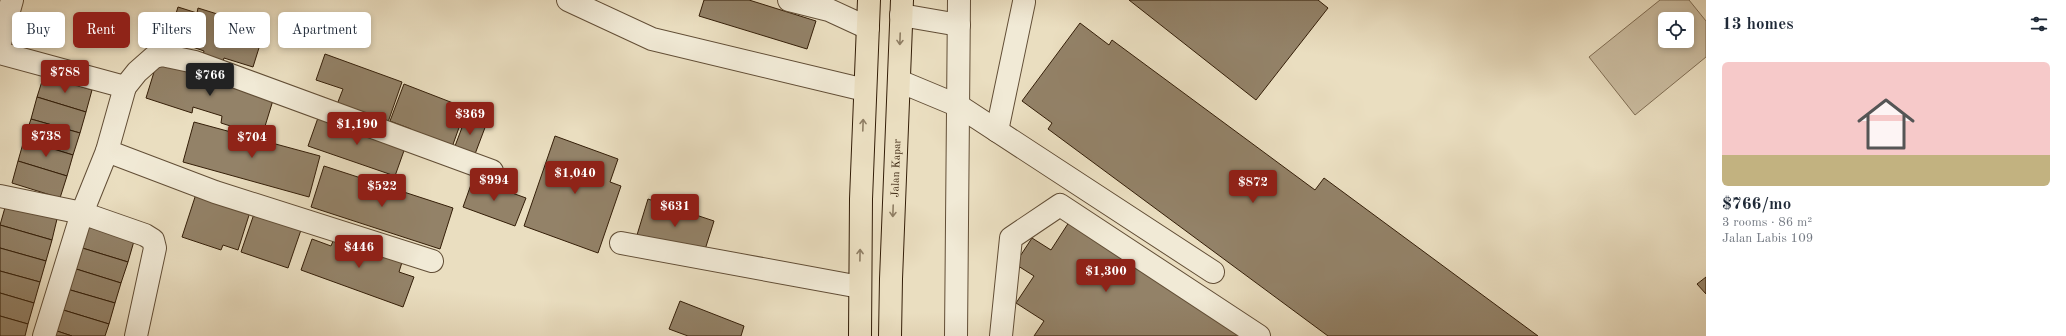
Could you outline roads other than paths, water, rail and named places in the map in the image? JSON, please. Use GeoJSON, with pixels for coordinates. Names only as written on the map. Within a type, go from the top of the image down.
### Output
{"type":"FeatureCollection","features":[{"type":"Feature","properties":{"kind":"highway"},"geometry":{"type":"LineString","coordinates":[[860,336],[864,90],[869,0]]}},
{"type":"Feature","properties":{"kind":"highway","name":"Jalan Kapar"},"geometry":{"type":"LineString","coordinates":[[890,336],[901,7]]}},
{"type":"Feature","properties":{"kind":"street"},"geometry":{"type":"LineString","coordinates":[[0,43],[12,0]]}},
{"type":"Feature","properties":{"kind":"street"},"geometry":{"type":"LineString","coordinates":[[568,0],[652,39],[864,90]]}},
{"type":"Feature","properties":{"kind":"street"},"geometry":{"type":"LineString","coordinates":[[789,0],[829,10],[868,28]]}},
{"type":"Feature","properties":{"kind":"street"},"geometry":{"type":"LineString","coordinates":[[956,336],[959,0]]}},
{"type":"Feature","properties":{"kind":"street"},"geometry":{"type":"LineString","coordinates":[[997,131],[1024,2]]}},
{"type":"Feature","properties":{"kind":"street"},"geometry":{"type":"LineString","coordinates":[[901,7],[959,25]]}},
{"type":"Feature","properties":{"kind":"street"},"geometry":{"type":"LineString","coordinates":[[0,53],[125,87]]}},
{"type":"Feature","properties":{"kind":"street"},"geometry":{"type":"LineString","coordinates":[[44,336],[82,213],[107,150],[125,87],[137,72],[154,57],[162,54],[179,57],[492,171]]}},
{"type":"Feature","properties":{"kind":"street"},"geometry":{"type":"LineString","coordinates":[[899,81],[959,106],[1213,272]]}},
{"type":"Feature","properties":{"kind":"street"},"geometry":{"type":"LineString","coordinates":[[107,150],[215,192],[432,261]]}},
{"type":"Feature","properties":{"kind":"street"},"geometry":{"type":"LineString","coordinates":[[0,196],[82,213],[145,234],[153,240],[155,248],[136,336]]}},
{"type":"Feature","properties":{"kind":"street"},"geometry":{"type":"LineString","coordinates":[[1001,336],[1011,238],[1060,205],[1259,336]]}},
{"type":"Feature","properties":{"kind":"street"},"geometry":{"type":"LineString","coordinates":[[621,243],[860,287]]}}]}
